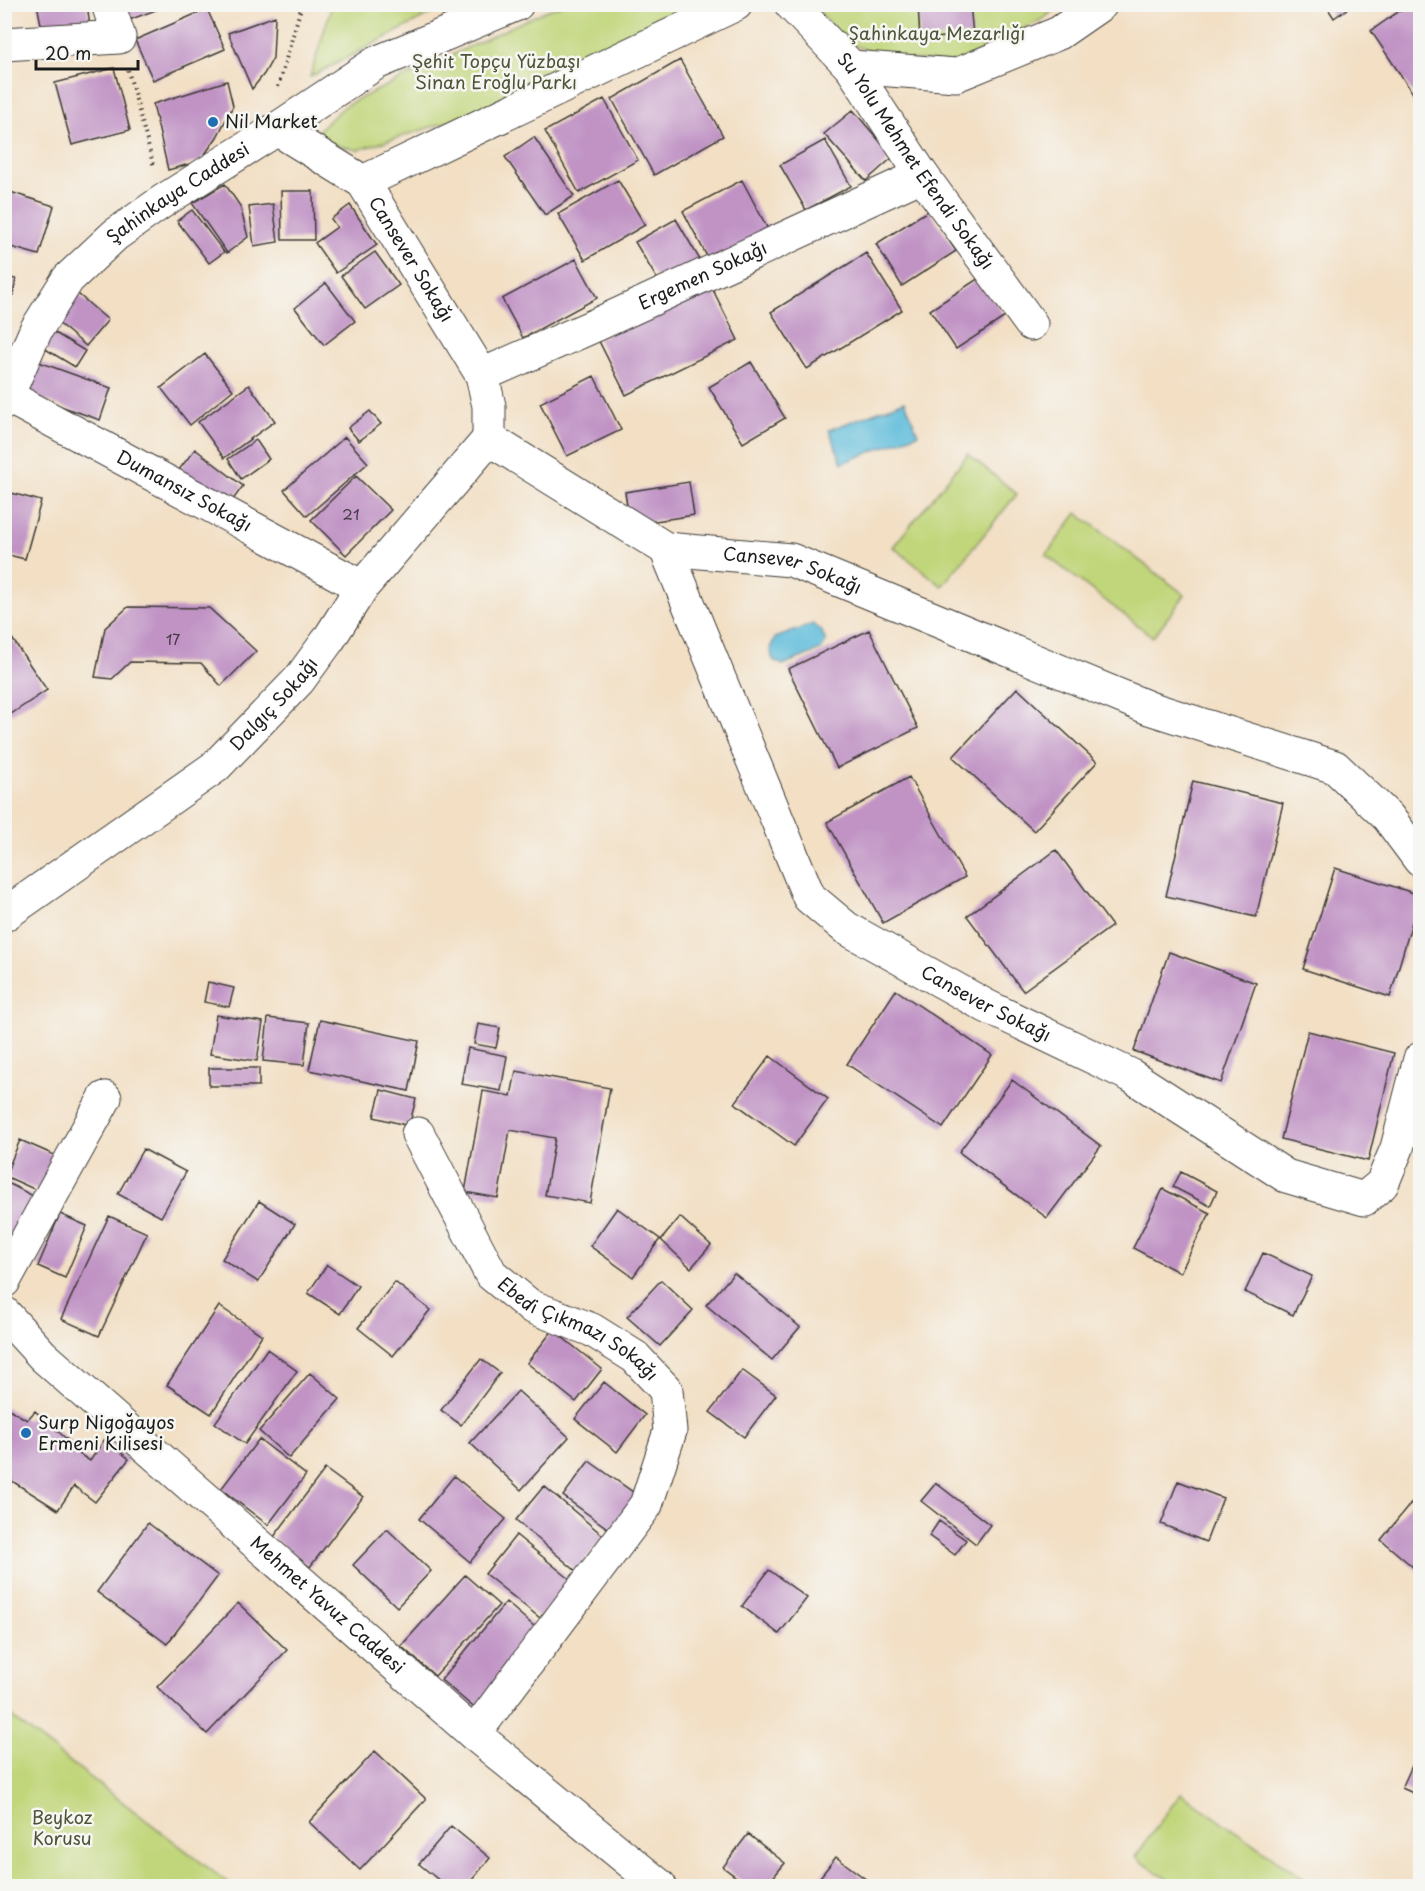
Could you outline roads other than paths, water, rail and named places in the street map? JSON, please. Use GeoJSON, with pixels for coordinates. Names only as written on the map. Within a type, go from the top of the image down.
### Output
{"type":"FeatureCollection","features":[{"type":"Feature","properties":{"kind":"street"},"geometry":{"type":"LineString","coordinates":[[4,44],[119,37],[108,4]]}},
{"type":"Feature","properties":{"kind":"street","name":"Şahinkaya Caddesi"},"geometry":{"type":"LineString","coordinates":[[6,400],[36,330],[68,279],[115,236],[163,201],[376,63],[517,4]]}},
{"type":"Feature","properties":{"kind":"street"},"geometry":{"type":"LineString","coordinates":[[363,182],[736,4]]}},
{"type":"Feature","properties":{"kind":"street","name":"Su Yolu Mehmet Efendi Sokağı"},"geometry":{"type":"LineString","coordinates":[[791,4],[850,68],[922,175],[1031,324]]}},
{"type":"Feature","properties":{"kind":"street"},"geometry":{"type":"LineString","coordinates":[[850,68],[956,75],[1059,33],[1101,4]]}},
{"type":"Feature","properties":{"kind":"street","name":"Cansever Sokağı"},"geometry":{"type":"LineString","coordinates":[[277,129],[363,182],[483,375],[489,406],[489,439],[666,549],[791,560],[1149,708],[1335,767],[1388,817],[1420,860]]}},
{"type":"Feature","properties":{"kind":"street","name":"Ergemen Sokağı"},"geometry":{"type":"LineString","coordinates":[[483,375],[922,175]]}},
{"type":"Feature","properties":{"kind":"street","name":"Dumansız Sokağı"},"geometry":{"type":"LineString","coordinates":[[6,400],[362,587]]}},
{"type":"Feature","properties":{"kind":"street","name":"Dalgıç Sokağı"},"geometry":{"type":"LineString","coordinates":[[4,915],[215,767],[299,680],[329,639],[362,587],[489,439]]}},
{"type":"Feature","properties":{"kind":"street","name":"Cansever Sokağı"},"geometry":{"type":"LineString","coordinates":[[666,549],[809,897],[846,928],[986,1006],[1130,1076],[1286,1176],[1364,1199],[1382,1184],[1397,1148],[1420,1059]]}},
{"type":"Feature","properties":{"kind":"street"},"geometry":{"type":"LineString","coordinates":[[4,1281],[105,1098]]}},
{"type":"Feature","properties":{"kind":"street","name":"Ebedi Çıkmazı Sokağı"},"geometry":{"type":"LineString","coordinates":[[418,1134],[491,1274],[530,1306],[592,1330],[635,1357],[666,1390],[670,1431],[646,1505],[474,1734]]}},
{"type":"Feature","properties":{"kind":"street","name":"Mehmet Yavuz Caddesi"},"geometry":{"type":"LineString","coordinates":[[4,1312],[43,1356],[474,1734],[660,1887]]}},
{"type":"Feature","properties":{"kind":"water"},"geometry":{"type":"Polygon","coordinates":[[[905,401],[918,434],[842,463],[829,430],[905,401]]]}},
{"type":"Feature","properties":{"kind":"water"},"geometry":{"type":"Polygon","coordinates":[[[813,624],[821,630],[826,642],[821,650],[783,665],[773,660],[770,648],[775,638],[813,624]]]}},
{"type":"Feature","properties":{"kind":"place","name":"Nil Market"},"geometry":{"type":"Point","coordinates":[213,122]}},
{"type":"Feature","properties":{"kind":"place","name":"Surp Nigoğayos Ermeni Kilisesi"},"geometry":{"type":"Point","coordinates":[26,1433]}},
{"type":"Feature","properties":{"kind":"park label","name":"Şahinkaya Mezarlığı"},"geometry":{"type":"Point","coordinates":[937,34]}},
{"type":"Feature","properties":{"kind":"park label","name":"Şehit Topçu Yüzbaşı Sinan Eroğlu Parkı"},"geometry":{"type":"Point","coordinates":[496,72]}},
{"type":"Feature","properties":{"kind":"park label","name":"Beykoz Korusu"},"geometry":{"type":"Point","coordinates":[62,1828]}}]}
